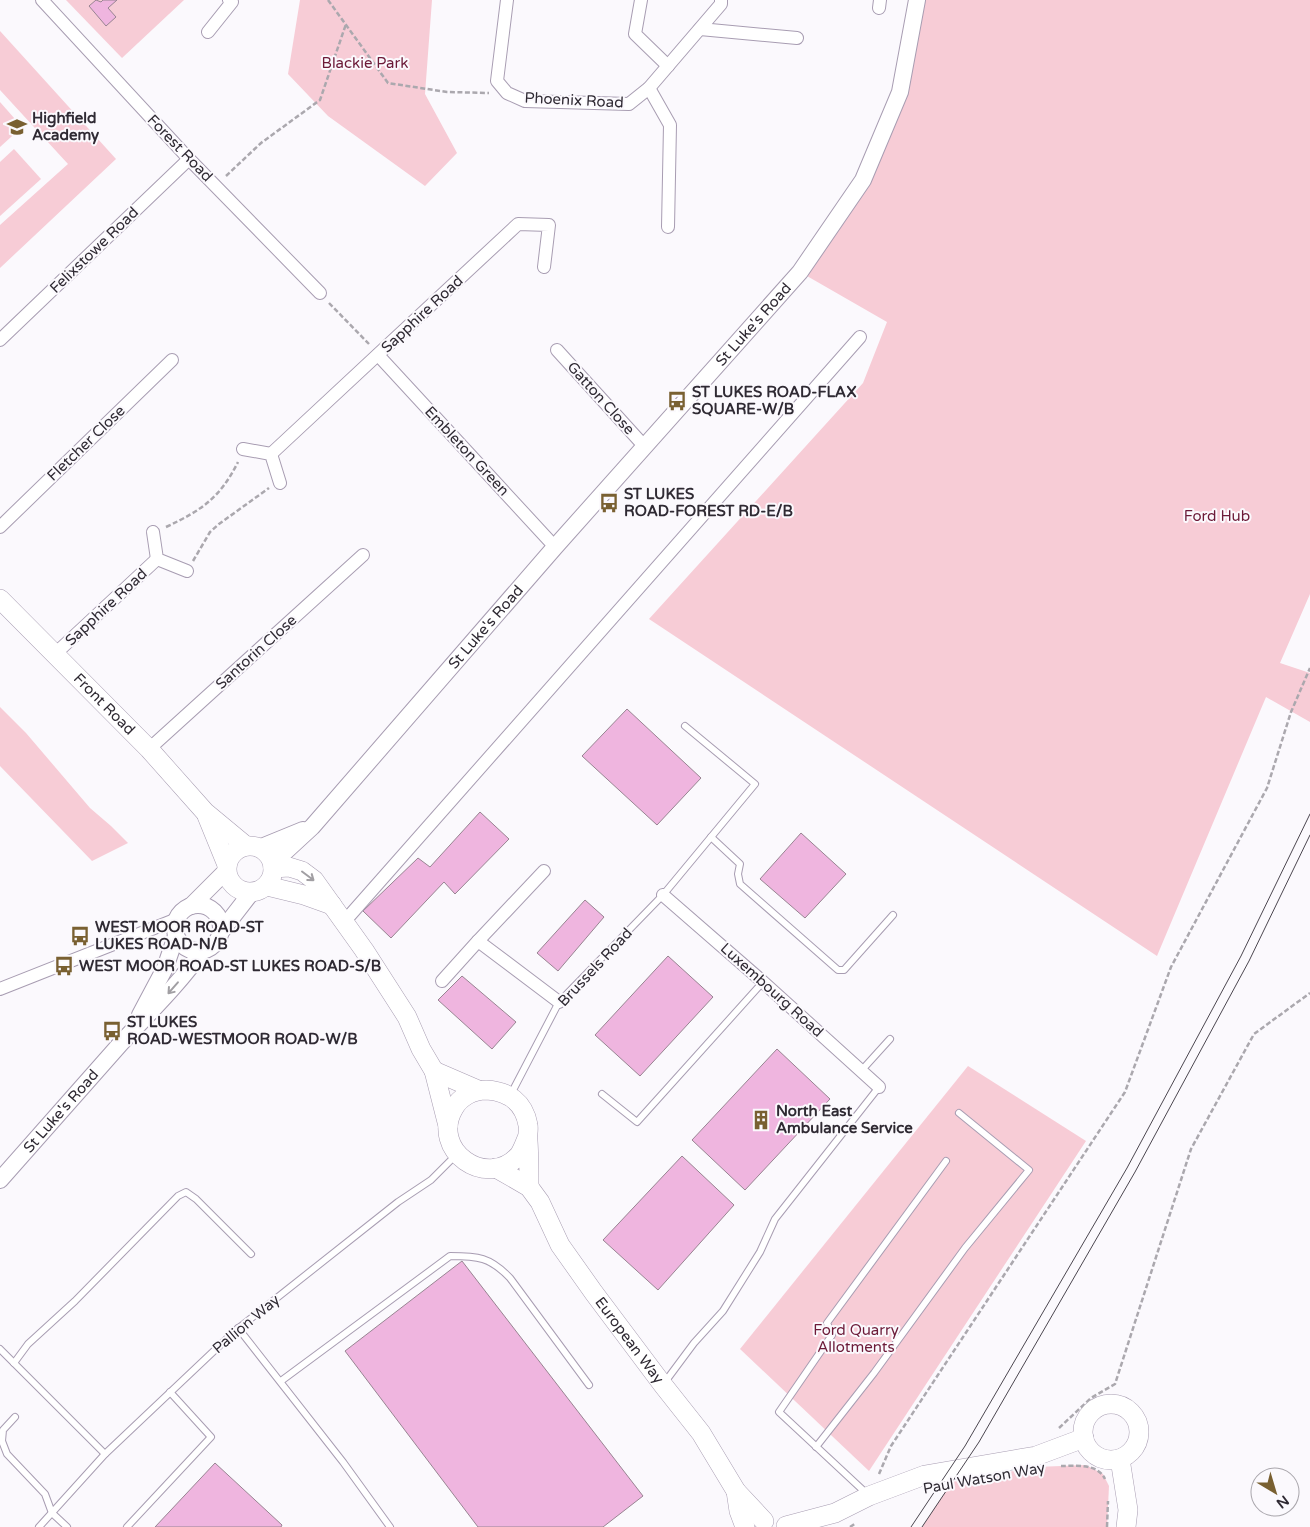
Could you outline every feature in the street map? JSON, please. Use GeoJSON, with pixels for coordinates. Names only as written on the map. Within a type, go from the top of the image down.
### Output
{"type":"FeatureCollection","features":[{"type":"Feature","properties":{"kind":"main road","name":"Front Road"},"geometry":{"type":"LineString","coordinates":[[0,598],[149,749],[205,812]]}},
{"type":"Feature","properties":{"kind":"main road"},"geometry":{"type":"LineString","coordinates":[[205,812],[253,847],[269,856],[266,877]]}},
{"type":"Feature","properties":{"kind":"main road"},"geometry":{"type":"LineString","coordinates":[[205,812],[227,868],[230,881],[235,888],[289,867],[302,871],[314,880],[384,979],[407,1017],[434,1070],[448,1126],[450,1142],[457,1154],[467,1163],[485,1169],[503,1167],[519,1155],[527,1138]]}},
{"type":"Feature","properties":{"kind":"main road"},"geometry":{"type":"LineString","coordinates":[[227,868],[232,854],[238,849],[253,847]]}},
{"type":"Feature","properties":{"kind":"main road"},"geometry":{"type":"LineString","coordinates":[[434,1070],[460,1084],[478,1090],[499,1090],[510,1096],[524,1110],[528,1127],[529,1187]]}},
{"type":"Feature","properties":{"kind":"main road"},"geometry":{"type":"LineString","coordinates":[[448,1126],[453,1109],[459,1101],[478,1090]]}},
{"type":"Feature","properties":{"kind":"main road"},"geometry":{"type":"LineString","coordinates":[[496,1168],[529,1187]]}},
{"type":"Feature","properties":{"kind":"main road","name":"European Way"},"geometry":{"type":"LineString","coordinates":[[529,1187],[540,1202],[560,1245],[594,1293],[701,1433],[736,1491]]}},
{"type":"Feature","properties":{"kind":"main road"},"geometry":{"type":"LineString","coordinates":[[1106,1404],[1122,1405],[1130,1410],[1136,1418],[1140,1435],[1134,1449],[1120,1459],[1110,1460],[1102,1459],[1094,1454],[1084,1438],[1084,1423],[1089,1414],[1106,1404]]}},
{"type":"Feature","properties":{"kind":"main road"},"geometry":{"type":"LineString","coordinates":[[736,1491],[758,1524],[774,1521],[786,1527],[835,1513],[869,1496],[925,1475],[1036,1456],[1084,1438]]}},
{"type":"Feature","properties":{"kind":"main road"},"geometry":{"type":"LineString","coordinates":[[1120,1459],[1128,1510],[1126,1527]]}},
{"type":"Feature","properties":{"kind":"main road"},"geometry":{"type":"LineString","coordinates":[[736,1491],[739,1511],[745,1527]]}},
{"type":"Feature","properties":{"kind":"main road"},"geometry":{"type":"LineString","coordinates":[[817,1527],[835,1513]]}},
{"type":"Feature","properties":{"kind":"street","name":"Forest Road"},"geometry":{"type":"LineString","coordinates":[[42,0],[189,159],[320,293]]}},
{"type":"Feature","properties":{"kind":"street"},"geometry":{"type":"LineString","coordinates":[[208,32],[232,2],[229,0]]}},
{"type":"Feature","properties":{"kind":"street","name":"Phoenix Road"},"geometry":{"type":"LineString","coordinates":[[507,0],[498,81],[507,93],[525,101],[629,104],[649,88],[721,4],[721,0]]}},
{"type":"Feature","properties":{"kind":"street"},"geometry":{"type":"LineString","coordinates":[[641,0],[635,34],[668,66]]}},
{"type":"Feature","properties":{"kind":"street","name":"St Luke's Road"},"geometry":{"type":"LineString","coordinates":[[220,933],[266,877],[312,827],[555,547],[800,272],[863,180],[900,92],[917,0]]}},
{"type":"Feature","properties":{"kind":"street"},"geometry":{"type":"LineString","coordinates":[[700,29],[796,38]]}},
{"type":"Feature","properties":{"kind":"street"},"geometry":{"type":"LineString","coordinates":[[649,88],[670,125],[668,227]]}},
{"type":"Feature","properties":{"kind":"street","name":"Felixstowe Road"},"geometry":{"type":"LineString","coordinates":[[0,340],[189,159]]}},
{"type":"Feature","properties":{"kind":"street","name":"Sapphire Road"},"geometry":{"type":"LineString","coordinates":[[271,454],[518,224],[549,225],[544,267]]}},
{"type":"Feature","properties":{"kind":"street"},"geometry":{"type":"LineString","coordinates":[[344,922],[860,337]]}},
{"type":"Feature","properties":{"kind":"street","name":"Gatton Close"},"geometry":{"type":"LineString","coordinates":[[558,350],[645,447]]}},
{"type":"Feature","properties":{"kind":"street","name":"Embleton Green"},"geometry":{"type":"LineString","coordinates":[[378,354],[555,547]]}},
{"type":"Feature","properties":{"kind":"street","name":"Fletcher Close"},"geometry":{"type":"LineString","coordinates":[[0,527],[172,360]]}},
{"type":"Feature","properties":{"kind":"street"},"geometry":{"type":"LineString","coordinates":[[243,449],[271,454],[280,483]]}},
{"type":"Feature","properties":{"kind":"street","name":"Sapphire Road"},"geometry":{"type":"LineString","coordinates":[[154,532],[158,559]]}},
{"type":"Feature","properties":{"kind":"street","name":"Santorin Close"},"geometry":{"type":"LineString","coordinates":[[149,749],[363,555]]}},
{"type":"Feature","properties":{"kind":"street","name":"Sapphire Road"},"geometry":{"type":"LineString","coordinates":[[158,559],[187,571]]}},
{"type":"Feature","properties":{"kind":"street","name":"Sapphire Road"},"geometry":{"type":"LineString","coordinates":[[55,654],[158,559]]}},
{"type":"Feature","properties":{"kind":"street","name":"St Luke's Road"},"geometry":{"type":"LineString","coordinates":[[253,847],[312,827]]}},
{"type":"Feature","properties":{"kind":"street"},"geometry":{"type":"LineString","coordinates":[[191,906],[204,906],[214,912],[220,924],[220,933],[217,940],[210,947],[203,950],[186,948],[176,936],[176,919],[227,868]]}},
{"type":"Feature","properties":{"kind":"street"},"geometry":{"type":"LineString","coordinates":[[442,981],[544,871]]}},
{"type":"Feature","properties":{"kind":"street","name":"Luxembourg Road"},"geometry":{"type":"LineString","coordinates":[[663,894],[879,1087]]}},
{"type":"Feature","properties":{"kind":"street"},"geometry":{"type":"LineString","coordinates":[[0,989],[176,919]]}},
{"type":"Feature","properties":{"kind":"street","name":"St Luke's Road"},"geometry":{"type":"LineString","coordinates":[[122,1042],[147,1003],[164,968],[176,936]]}},
{"type":"Feature","properties":{"kind":"street"},"geometry":{"type":"LineString","coordinates":[[478,941],[559,1002]]}},
{"type":"Feature","properties":{"kind":"street","name":"St Luke's Road"},"geometry":{"type":"LineString","coordinates":[[0,1180],[122,1042],[176,985],[203,950]]}},
{"type":"Feature","properties":{"kind":"lane","name":"Brussels Road"},"geometry":{"type":"LineString","coordinates":[[510,1096],[559,1002],[663,894],[755,784],[685,726]]}},
{"type":"Feature","properties":{"kind":"lane"},"geometry":{"type":"LineString","coordinates":[[711,837],[740,864],[738,874],[740,884],[838,970],[844,970],[893,915]]}},
{"type":"Feature","properties":{"kind":"lane"},"geometry":{"type":"LineString","coordinates":[[602,1094],[636,1122],[763,982]]}},
{"type":"Feature","properties":{"kind":"lane"},"geometry":{"type":"LineString","coordinates":[[861,1071],[890,1038]]}},
{"type":"Feature","properties":{"kind":"lane"},"geometry":{"type":"LineString","coordinates":[[663,1385],[694,1344],[723,1311],[760,1252],[775,1219],[879,1087]]}},
{"type":"Feature","properties":{"kind":"lane"},"geometry":{"type":"LineString","coordinates":[[816,1447],[874,1373],[965,1248],[1029,1170],[959,1113]]}},
{"type":"Feature","properties":{"kind":"lane","name":"Pallion Way"},"geometry":{"type":"LineString","coordinates":[[39,1527],[105,1454],[238,1328],[398,1202],[431,1180],[457,1154]]}},
{"type":"Feature","properties":{"kind":"lane"},"geometry":{"type":"LineString","coordinates":[[869,1496],[779,1412],[832,1335],[827,1323],[946,1161]]}},
{"type":"Feature","properties":{"kind":"lane"},"geometry":{"type":"LineString","coordinates":[[14,1363],[28,1344],[75,1301],[178,1196],[186,1192],[196,1198],[251,1254]]}},
{"type":"Feature","properties":{"kind":"lane"},"geometry":{"type":"LineString","coordinates":[[281,1381],[450,1256],[475,1256],[499,1267],[510,1278],[589,1385]]}},
{"type":"Feature","properties":{"kind":"lane"},"geometry":{"type":"LineString","coordinates":[[238,1328],[281,1381],[390,1527]]}},
{"type":"Feature","properties":{"kind":"lane"},"geometry":{"type":"LineString","coordinates":[[0,1349],[105,1454]]}},
{"type":"Feature","properties":{"kind":"lane"},"geometry":{"type":"LineString","coordinates":[[127,1527],[211,1437],[170,1392]]}},
{"type":"Feature","properties":{"kind":"lane"},"geometry":{"type":"LineString","coordinates":[[15,1417],[3,1430],[2,1441],[7,1454],[45,1494],[52,1513],[67,1527]]}},
{"type":"Feature","properties":{"kind":"path"},"geometry":{"type":"LineString","coordinates":[[328,0],[388,83],[447,92],[507,93]]}},
{"type":"Feature","properties":{"kind":"path"},"geometry":{"type":"LineString","coordinates":[[215,185],[261,144],[320,100],[346,24]]}},
{"type":"Feature","properties":{"kind":"path"},"geometry":{"type":"LineString","coordinates":[[320,293],[378,354]]}},
{"type":"Feature","properties":{"kind":"path"},"geometry":{"type":"LineString","coordinates":[[154,532],[180,521],[208,504],[230,478],[243,449]]}},
{"type":"Feature","properties":{"kind":"path"},"geometry":{"type":"LineString","coordinates":[[187,571],[210,532],[250,500],[280,483]]}},
{"type":"Feature","properties":{"kind":"path"},"geometry":{"type":"LineString","coordinates":[[869,1496],[891,1446],[1126,1092],[1171,967],[1267,788],[1291,712],[1310,668]]}},
{"type":"Feature","properties":{"kind":"path"},"geometry":{"type":"LineString","coordinates":[[1054,1431],[1067,1422],[1091,1398],[1115,1384],[1191,1149],[1254,1034],[1310,993]]}},
{"type":"Feature","properties":{"kind":"path","name":"Paul Watson Way"},"geometry":{"type":"LineString","coordinates":[[1053,1466],[1086,1465],[1103,1474],[1106,1480]]}},
{"type":"Feature","properties":{"kind":"path"},"geometry":{"type":"LineString","coordinates":[[1107,1527],[1108,1494]]}},
{"type":"Feature","properties":{"kind":"green space"},"geometry":{"type":"Polygon","coordinates":[[[66,0],[184,0],[122,58],[66,0]]]}},
{"type":"Feature","properties":{"kind":"green space","name":"Blackie Park"},"geometry":{"type":"Polygon","coordinates":[[[300,0],[432,0],[425,94],[457,153],[425,186],[328,116],[288,74],[300,0]]]}},
{"type":"Feature","properties":{"kind":"green space","name":"Ford Hub"},"geometry":{"type":"Polygon","coordinates":[[[917,0],[1310,0],[1310,594],[1280,663],[1310,673],[1310,722],[1266,697],[1157,956],[649,619],[863,383],[887,322],[800,272],[863,180],[900,92],[917,0]]]}},
{"type":"Feature","properties":{"kind":"green space"},"geometry":{"type":"Polygon","coordinates":[[[0,31],[116,159],[0,268],[0,225],[68,164],[0,90],[0,31]]]}},
{"type":"Feature","properties":{"kind":"green space"},"geometry":{"type":"Polygon","coordinates":[[[0,102],[22,127],[0,147],[0,102]]]}},
{"type":"Feature","properties":{"kind":"green space"},"geometry":{"type":"Polygon","coordinates":[[[14,149],[41,179],[0,216],[0,162],[14,149]]]}},
{"type":"Feature","properties":{"kind":"green space"},"geometry":{"type":"Polygon","coordinates":[[[0,707],[26,733],[90,808],[128,843],[92,861],[0,766],[0,707]]]}},
{"type":"Feature","properties":{"kind":"green space","name":"Ford Quarry Allotments"},"geometry":{"type":"Polygon","coordinates":[[[968,1066],[1086,1141],[869,1471],[740,1349],[968,1066]]]}},
{"type":"Feature","properties":{"kind":"green space"},"geometry":{"type":"Polygon","coordinates":[[[1086,1465],[1103,1474],[1109,1486],[1107,1527],[922,1527],[952,1482],[1036,1467],[1086,1465]]]}},
{"type":"Feature","properties":{"kind":"building"},"geometry":{"type":"Polygon","coordinates":[[[96,0],[101,2],[103,0],[117,0],[108,8],[116,17],[106,26],[89,6],[96,0]]]}},
{"type":"Feature","properties":{"kind":"building"},"geometry":{"type":"Polygon","coordinates":[[[627,709],[701,778],[657,825],[582,756],[627,709]]]}},
{"type":"Feature","properties":{"kind":"building"},"geometry":{"type":"Polygon","coordinates":[[[480,812],[509,839],[455,894],[444,882],[391,938],[363,911],[418,858],[430,867],[480,812]]]}},
{"type":"Feature","properties":{"kind":"building"},"geometry":{"type":"Polygon","coordinates":[[[801,833],[846,874],[805,918],[760,879],[801,833]]]}},
{"type":"Feature","properties":{"kind":"building"},"geometry":{"type":"Polygon","coordinates":[[[585,900],[604,917],[558,971],[537,953],[585,900]]]}},
{"type":"Feature","properties":{"kind":"building"},"geometry":{"type":"Polygon","coordinates":[[[668,956],[713,997],[640,1076],[595,1035],[668,956]]]}},
{"type":"Feature","properties":{"kind":"building"},"geometry":{"type":"Polygon","coordinates":[[[462,976],[516,1022],[492,1049],[438,1000],[462,976]]]}},
{"type":"Feature","properties":{"kind":"building","name":"North East Ambulance Service"},"geometry":{"type":"Polygon","coordinates":[[[777,1049],[830,1099],[745,1190],[692,1140],[777,1049]]]}},
{"type":"Feature","properties":{"kind":"building"},"geometry":{"type":"Polygon","coordinates":[[[682,1156],[734,1205],[658,1290],[603,1240],[682,1156]]]}},
{"type":"Feature","properties":{"kind":"building"},"geometry":{"type":"Polygon","coordinates":[[[462,1261],[643,1496],[603,1527],[478,1527],[345,1351],[462,1261]]]}},
{"type":"Feature","properties":{"kind":"building"},"geometry":{"type":"Polygon","coordinates":[[[215,1463],[282,1525],[281,1527],[155,1527],[215,1463]]]}},
{"type":"Feature","properties":{"kind":"tram line"},"geometry":{"type":"LineString","coordinates":[[911,1527],[965,1446],[1127,1168],[1241,956],[1310,814]]}},
{"type":"Feature","properties":{"kind":"tram line"},"geometry":{"type":"LineString","coordinates":[[922,1527],[979,1442],[1135,1172],[1249,961],[1310,835]]}},
{"type":"Feature","properties":{"kind":"place","name":"Highfield Academy"},"geometry":{"type":"Point","coordinates":[17,127]}},
{"type":"Feature","properties":{"kind":"place","name":"ST LUKES ROAD-FLAX SQUARE-W/B"},"geometry":{"type":"Point","coordinates":[677,401]}},
{"type":"Feature","properties":{"kind":"place","name":"ST LUKES ROAD-FOREST RD-E/B"},"geometry":{"type":"Point","coordinates":[609,503]}},
{"type":"Feature","properties":{"kind":"place","name":"WEST MOOR ROAD-ST LUKES ROAD-N/B"},"geometry":{"type":"Point","coordinates":[80,936]}},
{"type":"Feature","properties":{"kind":"place","name":"WEST MOOR ROAD-ST LUKES ROAD-S/B"},"geometry":{"type":"Point","coordinates":[64,966]}},
{"type":"Feature","properties":{"kind":"place","name":"ST LUKES ROAD-WESTMOOR ROAD-W/B"},"geometry":{"type":"Point","coordinates":[112,1031]}},
{"type":"Feature","properties":{"kind":"place","name":"North East Ambulance Service"},"geometry":{"type":"Point","coordinates":[761,1120]}}]}
